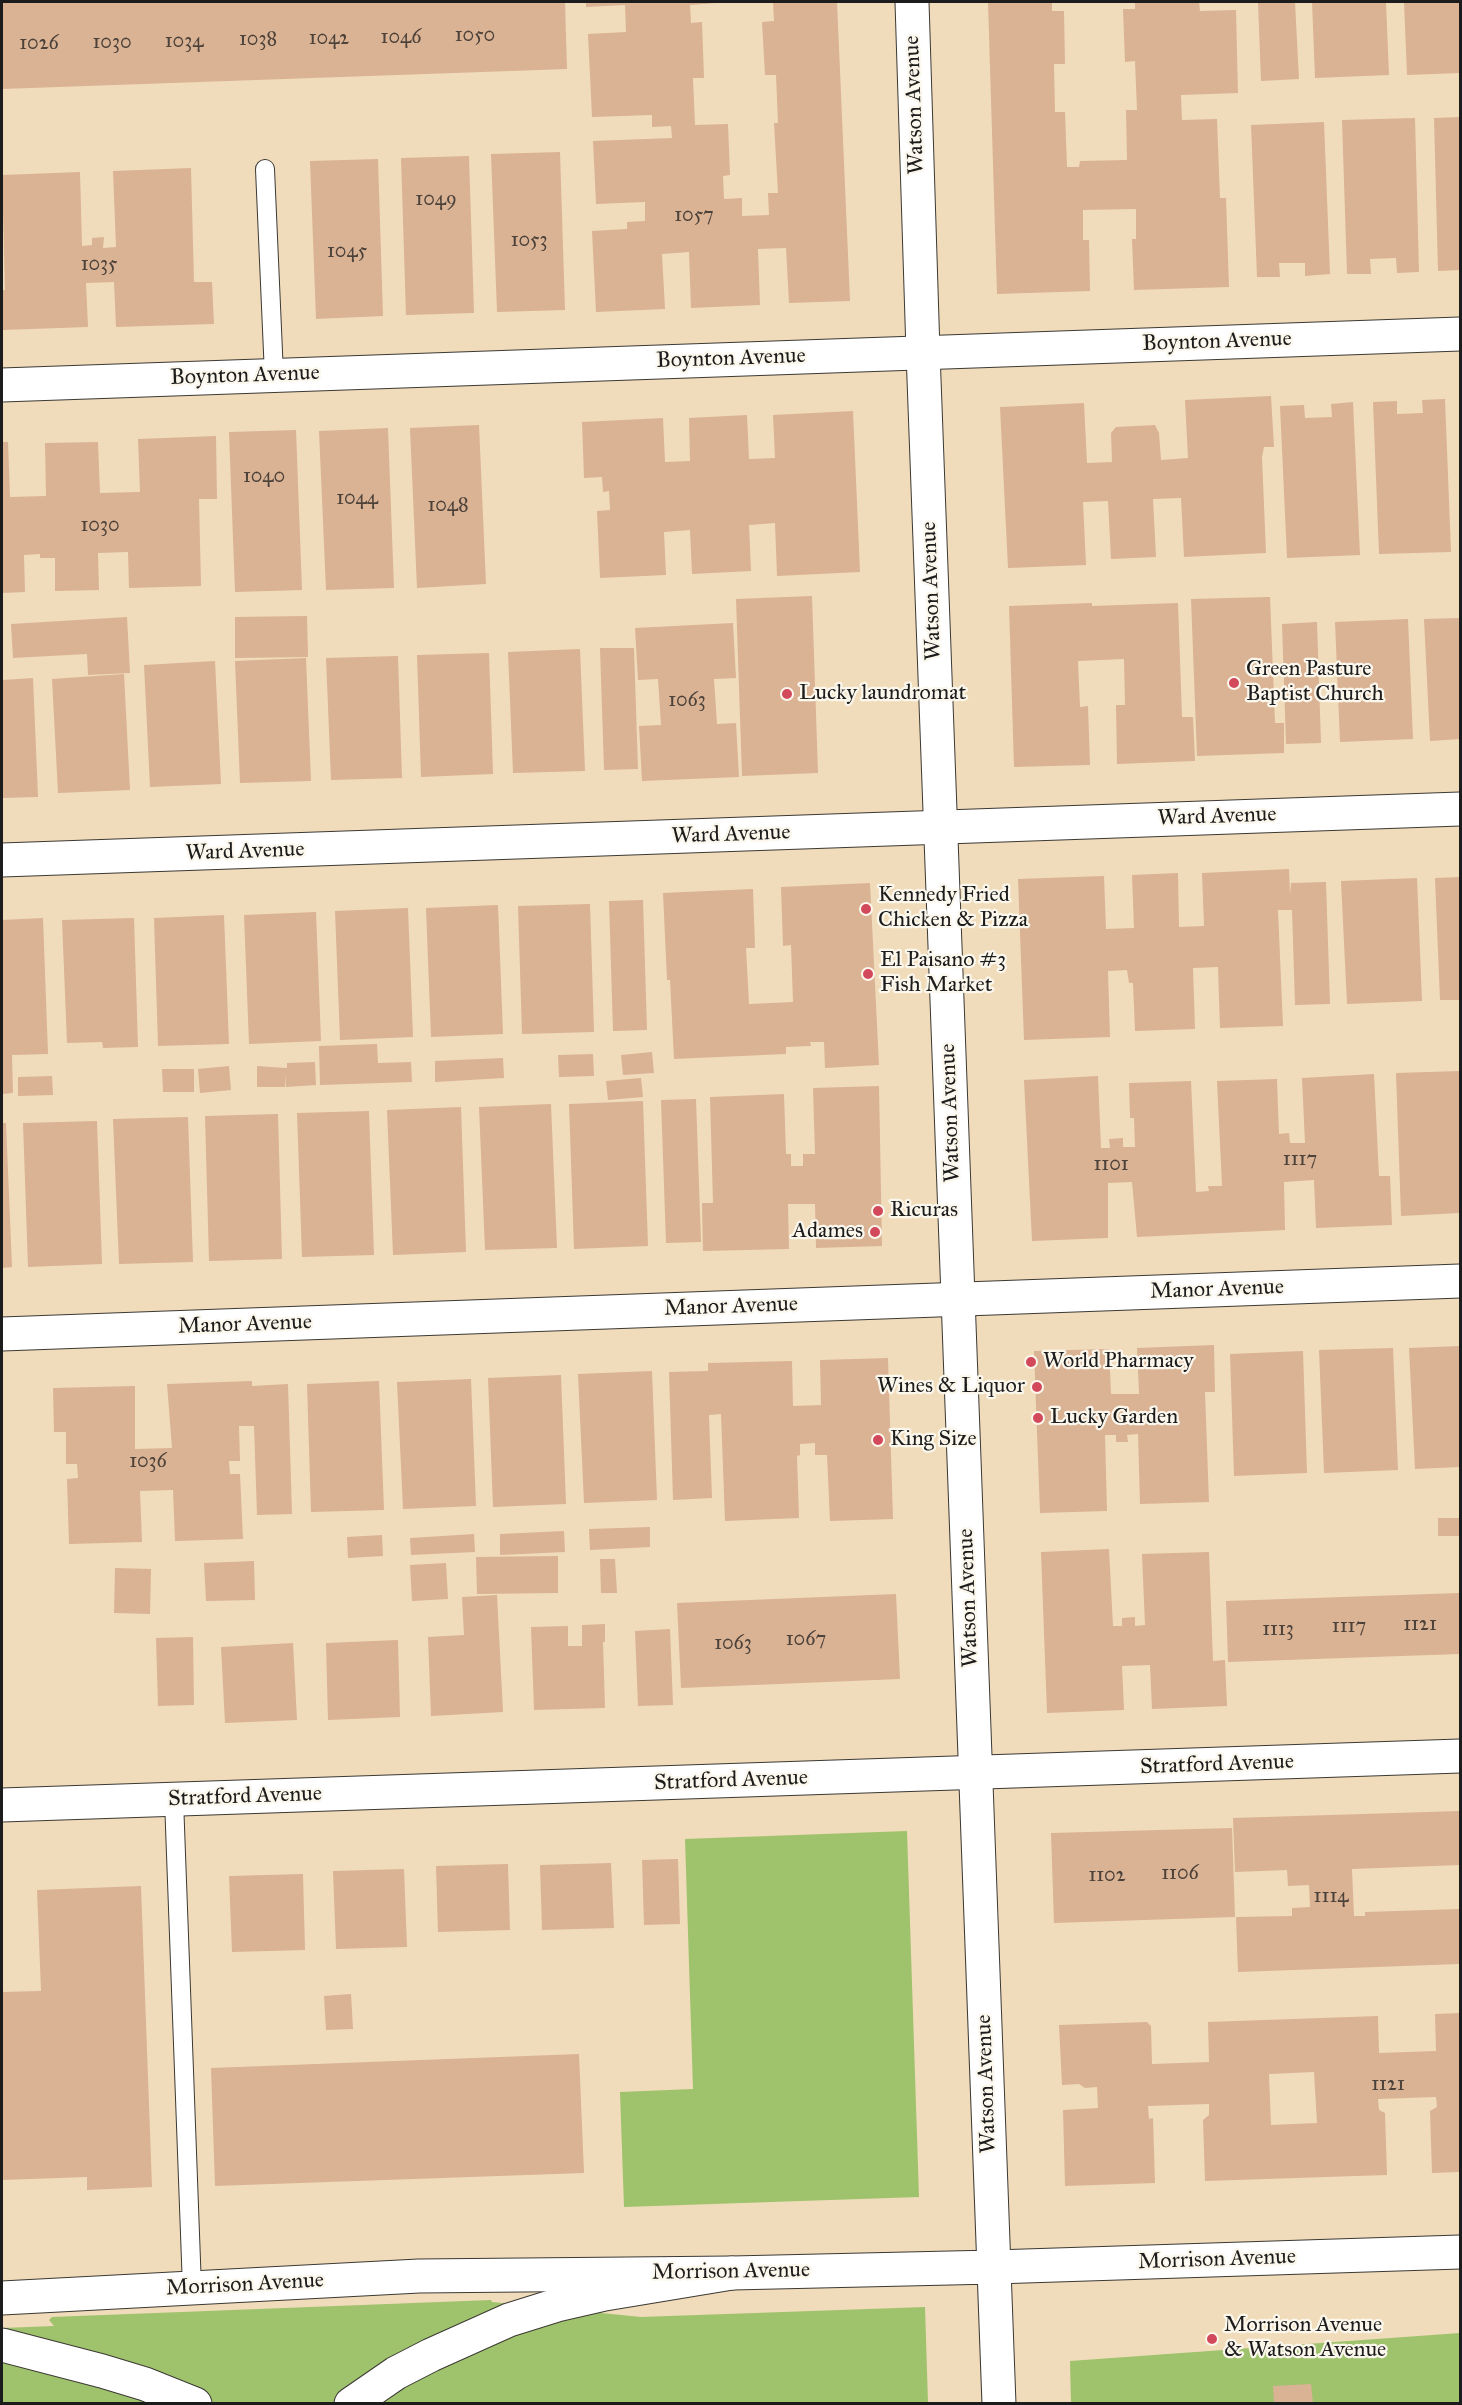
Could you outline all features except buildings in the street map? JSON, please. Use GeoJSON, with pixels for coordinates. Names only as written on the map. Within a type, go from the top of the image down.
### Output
{"type":"FeatureCollection","features":[{"type":"Feature","properties":{"kind":"main road","name":"Watson Avenue"},"geometry":{"type":"LineString","coordinates":[[912,2],[999,2403]]}},
{"type":"Feature","properties":{"kind":"main road","name":"Boynton Avenue"},"geometry":{"type":"LineString","coordinates":[[2,385],[1461,334]]}},
{"type":"Feature","properties":{"kind":"main road","name":"Ward Avenue"},"geometry":{"type":"LineString","coordinates":[[2,860],[1461,809]]}},
{"type":"Feature","properties":{"kind":"main road","name":"Manor Avenue"},"geometry":{"type":"LineString","coordinates":[[2,1334],[1461,1281]]}},
{"type":"Feature","properties":{"kind":"main road","name":"Stratford Avenue"},"geometry":{"type":"LineString","coordinates":[[2,1805],[1461,1756]]}},
{"type":"Feature","properties":{"kind":"main road","name":"Morrison Avenue"},"geometry":{"type":"LineString","coordinates":[[2,2298],[484,2274],[732,2273],[1461,2252]]}},
{"type":"Feature","properties":{"kind":"main road"},"geometry":{"type":"LineString","coordinates":[[351,2403],[414,2364],[509,2320],[586,2298],[732,2273]]}},
{"type":"Feature","properties":{"kind":"main road"},"geometry":{"type":"LineString","coordinates":[[2,2345],[113,2374],[195,2403]]}},
{"type":"Feature","properties":{"kind":"lane"},"geometry":{"type":"LineString","coordinates":[[265,169],[274,375]]}},
{"type":"Feature","properties":{"kind":"lane"},"geometry":{"type":"LineString","coordinates":[[174,1800],[192,2288]]}},
{"type":"Feature","properties":{"kind":"green space"},"geometry":{"type":"Polygon","coordinates":[[[907,1831],[919,2197],[624,2207],[620,2092],[693,2089],[685,1839],[907,1831]]]}},
{"type":"Feature","properties":{"kind":"green space"},"geometry":{"type":"Polygon","coordinates":[[[491,2300],[492,2302],[641,2317],[925,2307],[928,2403],[2,2404],[2,2328],[54,2326],[49,2320],[52,2317],[491,2300]]]}},
{"type":"Feature","properties":{"kind":"green space"},"geometry":{"type":"Polygon","coordinates":[[[1460,2333],[1460,2403],[1071,2403],[1070,2361],[1460,2333]]]}},
{"type":"Feature","properties":{"kind":"place","name":"Green Pasture Baptist Church"},"geometry":{"type":"Point","coordinates":[1234,683]}},
{"type":"Feature","properties":{"kind":"place","name":"Lucky laundromat"},"geometry":{"type":"Point","coordinates":[787,694]}},
{"type":"Feature","properties":{"kind":"place","name":"Kennedy Fried Chicken & Pizza"},"geometry":{"type":"Point","coordinates":[866,909]}},
{"type":"Feature","properties":{"kind":"place","name":"El Paisano #3 Fish Market"},"geometry":{"type":"Point","coordinates":[868,974]}},
{"type":"Feature","properties":{"kind":"place","name":"Ricuras"},"geometry":{"type":"Point","coordinates":[878,1211]}},
{"type":"Feature","properties":{"kind":"place","name":"Adames"},"geometry":{"type":"Point","coordinates":[875,1232]}},
{"type":"Feature","properties":{"kind":"place","name":"World Pharmacy"},"geometry":{"type":"Point","coordinates":[1031,1362]}},
{"type":"Feature","properties":{"kind":"place","name":"Wines & Liquor"},"geometry":{"type":"Point","coordinates":[1037,1387]}},
{"type":"Feature","properties":{"kind":"place","name":"Lucky Garden"},"geometry":{"type":"Point","coordinates":[1038,1418]}},
{"type":"Feature","properties":{"kind":"place","name":"King Size"},"geometry":{"type":"Point","coordinates":[878,1440]}},
{"type":"Feature","properties":{"kind":"place","name":"Morrison Avenue & Watson Avenue"},"geometry":{"type":"Point","coordinates":[1212,2339]}}]}
